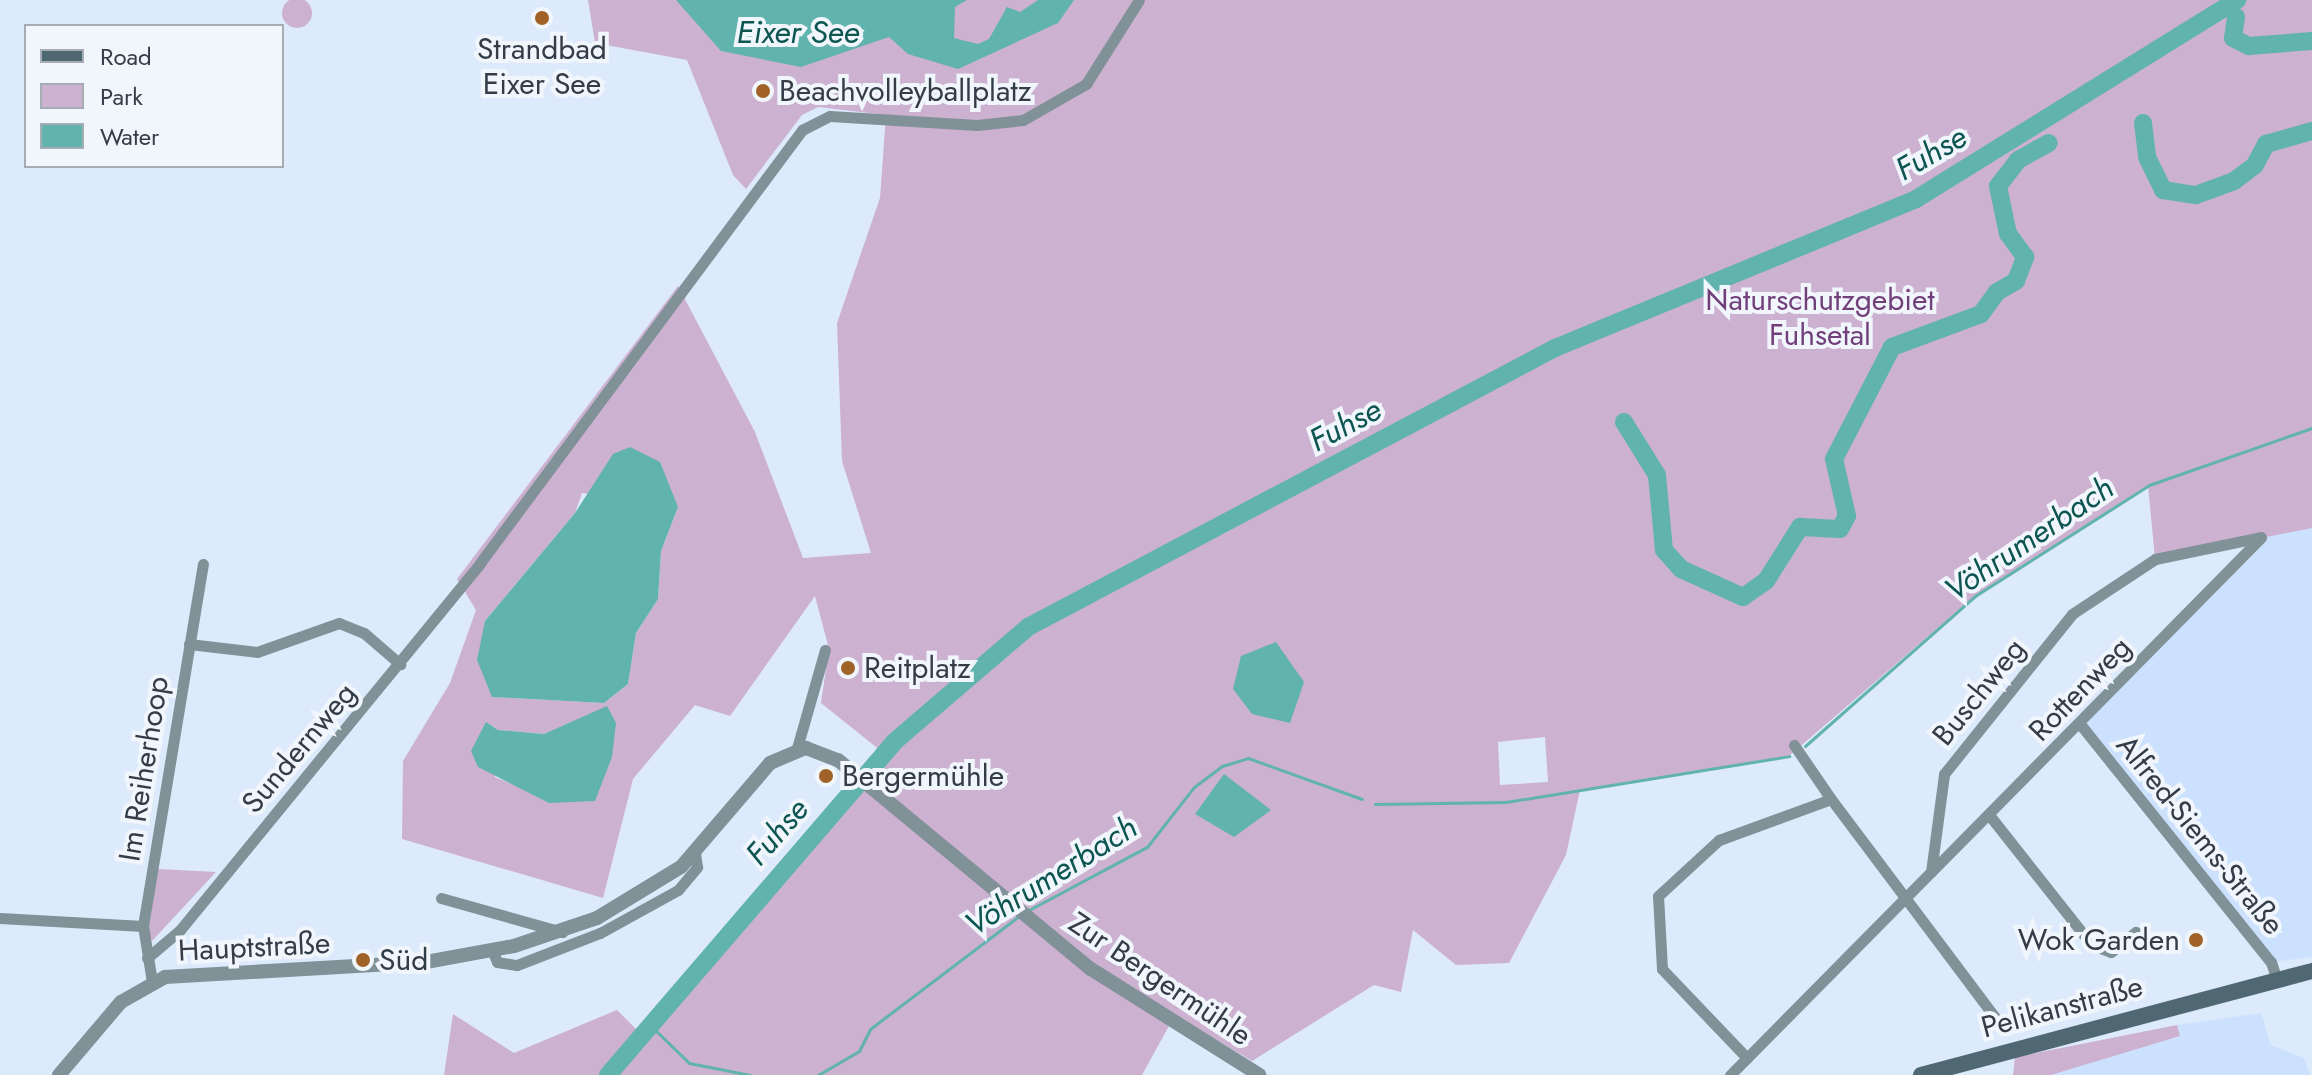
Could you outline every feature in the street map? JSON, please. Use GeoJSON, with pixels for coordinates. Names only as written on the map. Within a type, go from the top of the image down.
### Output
{"type":"FeatureCollection","features":[{"type":"Feature","properties":{"kind":"main road","name":"Pelikanstraße"},"geometry":{"type":"LineString","coordinates":[[1921,1075],[2312,971]]}},
{"type":"Feature","properties":{"kind":"street","name":"Sundernweg"},"geometry":{"type":"LineString","coordinates":[[147,958],[180,930],[400,664],[480,563],[809,124],[830,116],[977,125],[1023,120],[1086,84],[1139,0]]}},
{"type":"Feature","properties":{"kind":"street","name":"Rottenweg"},"geometry":{"type":"LineString","coordinates":[[1931,872],[1990,816],[2261,537]]}},
{"type":"Feature","properties":{"kind":"street","name":"Buschweg"},"geometry":{"type":"LineString","coordinates":[[1931,872],[1944,774],[2072,614],[2155,559],[2261,537]]}},
{"type":"Feature","properties":{"kind":"street","name":"Im Reiherhoop"},"geometry":{"type":"LineString","coordinates":[[152,982],[143,926],[203,564]]}},
{"type":"Feature","properties":{"kind":"street"},"geometry":{"type":"LineString","coordinates":[[189,644],[257,652],[339,623],[356,628],[400,664]]}},
{"type":"Feature","properties":{"kind":"street"},"geometry":{"type":"LineString","coordinates":[[797,748],[825,650]]}},
{"type":"Feature","properties":{"kind":"street","name":"Alfred-Siems-Straße"},"geometry":{"type":"LineString","coordinates":[[2080,724],[2271,962],[2277,980]]}},
{"type":"Feature","properties":{"kind":"street"},"geometry":{"type":"LineString","coordinates":[[1794,745],[1903,901],[2002,1027]]}},
{"type":"Feature","properties":{"kind":"street","name":"Zur Bergermühle"},"geometry":{"type":"LineString","coordinates":[[797,748],[823,752],[850,770],[1006,901],[1165,1021],[1259,1075]]}},
{"type":"Feature","properties":{"kind":"street","name":"Hauptstraße"},"geometry":{"type":"LineString","coordinates":[[59,1075],[121,1002],[152,982],[492,950],[562,932],[649,891],[695,852],[770,763],[797,748]]}},
{"type":"Feature","properties":{"kind":"street"},"geometry":{"type":"LineString","coordinates":[[1747,1058],[1662,969],[1658,896],[1719,840],[1831,799]]}},
{"type":"Feature","properties":{"kind":"street"},"geometry":{"type":"LineString","coordinates":[[1990,816],[2092,945],[2111,952],[2136,932]]}},
{"type":"Feature","properties":{"kind":"street","name":"Hauptstraße"},"geometry":{"type":"LineString","coordinates":[[492,950],[497,962],[517,965],[600,933],[678,890],[697,867],[695,852]]}},
{"type":"Feature","properties":{"kind":"street"},"geometry":{"type":"LineString","coordinates":[[1730,1075],[1931,872]]}},
{"type":"Feature","properties":{"kind":"street"},"geometry":{"type":"LineString","coordinates":[[441,898],[562,932]]}},
{"type":"Feature","properties":{"kind":"street"},"geometry":{"type":"LineString","coordinates":[[0,918],[143,926]]}},
{"type":"Feature","properties":{"kind":"shaded area"},"geometry":{"type":"Polygon","coordinates":[[[2312,528],[2312,957],[2271,962],[2080,724],[2261,537],[2312,528]]]}},
{"type":"Feature","properties":{"kind":"shaded area"},"geometry":{"type":"Polygon","coordinates":[[[2261,1013],[2271,1045],[2304,1058],[2310,1075],[2051,1075],[2179,1036],[2177,1025],[2261,1013]]]}},
{"type":"Feature","properties":{"kind":"green space"},"geometry":{"type":"Polygon","coordinates":[[[291,-1],[303,-1],[311,7],[311,19],[303,27],[291,27],[283,19],[283,7],[291,-1]]]}},
{"type":"Feature","properties":{"kind":"green space","name":"Naturschutzgebiet Fuhsetal"},"geometry":{"type":"Polygon","coordinates":[[[588,0],[2312,0],[2312,528],[2155,559],[2148,485],[1975,596],[1789,756],[1580,790],[1566,855],[1509,963],[1456,965],[1413,930],[1401,992],[1374,985],[1252,1061],[1175,1015],[1142,1075],[444,1075],[453,1014],[514,1053],[617,1010],[645,1038],[917,723],[1035,626],[1026,625],[912,717],[881,751],[821,703],[829,649],[815,596],[730,716],[695,705],[633,779],[603,898],[402,839],[403,761],[450,683],[476,610],[457,579],[678,286],[755,432],[803,558],[871,553],[842,461],[837,323],[880,198],[886,115],[818,107],[802,115],[746,189],[733,175],[687,60],[595,43],[588,0]],[[582,493],[575,513],[485,621],[493,697],[604,703],[628,684],[636,633],[658,599],[661,551],[678,507],[582,493]],[[607,707],[544,734],[498,730],[486,722],[495,777],[529,791],[607,707]],[[1545,737],[1498,742],[1500,785],[1548,782],[1545,737]]]}},
{"type":"Feature","properties":{"kind":"green space"},"geometry":{"type":"Polygon","coordinates":[[[158,869],[216,872],[152,941],[148,932],[158,869]]]}},
{"type":"Feature","properties":{"kind":"green space"},"geometry":{"type":"Polygon","coordinates":[[[2177,1025],[2180,1036],[2051,1075],[2013,1075],[2015,1057],[2177,1025]]]}},
{"type":"Feature","properties":{"kind":"water","name":"Eixer See"},"geometry":{"type":"Polygon","coordinates":[[[676,0],[967,0],[955,7],[954,38],[978,44],[989,39],[1007,7],[1020,12],[1038,0],[1074,0],[1058,23],[958,69],[908,54],[889,37],[801,67],[721,51],[676,0]]]}},
{"type":"Feature","properties":{"kind":"water"},"geometry":{"type":"Polygon","coordinates":[[[630,447],[660,462],[678,507],[661,551],[658,599],[636,633],[628,684],[604,703],[492,697],[477,660],[485,621],[575,513],[613,454],[630,447]]]}},
{"type":"Feature","properties":{"kind":"water"},"geometry":{"type":"Polygon","coordinates":[[[1276,642],[1304,682],[1290,723],[1252,714],[1233,689],[1241,656],[1276,642]]]}},
{"type":"Feature","properties":{"kind":"water"},"geometry":{"type":"Polygon","coordinates":[[[607,706],[616,723],[612,757],[595,801],[549,803],[478,767],[471,751],[486,722],[498,730],[544,734],[607,706]]]}},
{"type":"Feature","properties":{"kind":"water"},"geometry":{"type":"Polygon","coordinates":[[[1224,774],[1271,810],[1234,837],[1195,814],[1224,774]]]}},
{"type":"Feature","properties":{"kind":"waterway","name":"Fuhse"},"geometry":{"type":"LineString","coordinates":[[608,1075],[894,742],[1028,627],[1555,348],[1916,199],[2237,0]]}},
{"type":"Feature","properties":{"kind":"waterway"},"geometry":{"type":"LineString","coordinates":[[2236,17],[2233,38],[2249,46],[2312,41]]}},
{"type":"Feature","properties":{"kind":"waterway"},"geometry":{"type":"LineString","coordinates":[[2143,123],[2147,157],[2163,190],[2196,195],[2234,181],[2255,165],[2266,144],[2312,131]]}},
{"type":"Feature","properties":{"kind":"waterway"},"geometry":{"type":"LineString","coordinates":[[1624,422],[1657,475],[1664,550],[1681,569],[1743,597],[1766,581],[1800,527],[1840,529],[1847,516],[1834,459],[1892,347],[1981,314],[1997,292],[2016,281],[2025,257],[2008,234],[1998,186],[2018,160],[2049,143]]}},
{"type":"Feature","properties":{"kind":"waterway","name":"Vöhrumerbach"},"geometry":{"type":"LineString","coordinates":[[1805,746],[1975,596],[2149,485],[2312,428]]}},
{"type":"Feature","properties":{"kind":"waterway","name":"Vöhrumerbach"},"geometry":{"type":"LineString","coordinates":[[1375,804],[1506,802],[1789,756]]}},
{"type":"Feature","properties":{"kind":"waterway","name":"Vöhrumerbach"},"geometry":{"type":"LineString","coordinates":[[1027,911],[1147,847],[1194,787],[1222,766],[1248,758],[1362,799]]}},
{"type":"Feature","properties":{"kind":"waterway","name":"Vöhrumerbach"},"geometry":{"type":"LineString","coordinates":[[818,1075],[859,1051],[870,1029],[1020,915]]}},
{"type":"Feature","properties":{"kind":"waterway","name":"Vöhrumerbach"},"geometry":{"type":"LineString","coordinates":[[651,1026],[689,1063],[750,1075]]}},
{"type":"Feature","properties":{"kind":"place","name":"Strandbad Eixer See"},"geometry":{"type":"Point","coordinates":[542,18]}},
{"type":"Feature","properties":{"kind":"place","name":"Beachvolleyballplatz"},"geometry":{"type":"Point","coordinates":[763,91]}},
{"type":"Feature","properties":{"kind":"place","name":"Reitplatz"},"geometry":{"type":"Point","coordinates":[848,668]}},
{"type":"Feature","properties":{"kind":"place","name":"Bergermühle"},"geometry":{"type":"Point","coordinates":[826,776]}},
{"type":"Feature","properties":{"kind":"place","name":"Wok Garden"},"geometry":{"type":"Point","coordinates":[2196,940]}},
{"type":"Feature","properties":{"kind":"place","name":"Süd"},"geometry":{"type":"Point","coordinates":[363,960]}}]}
